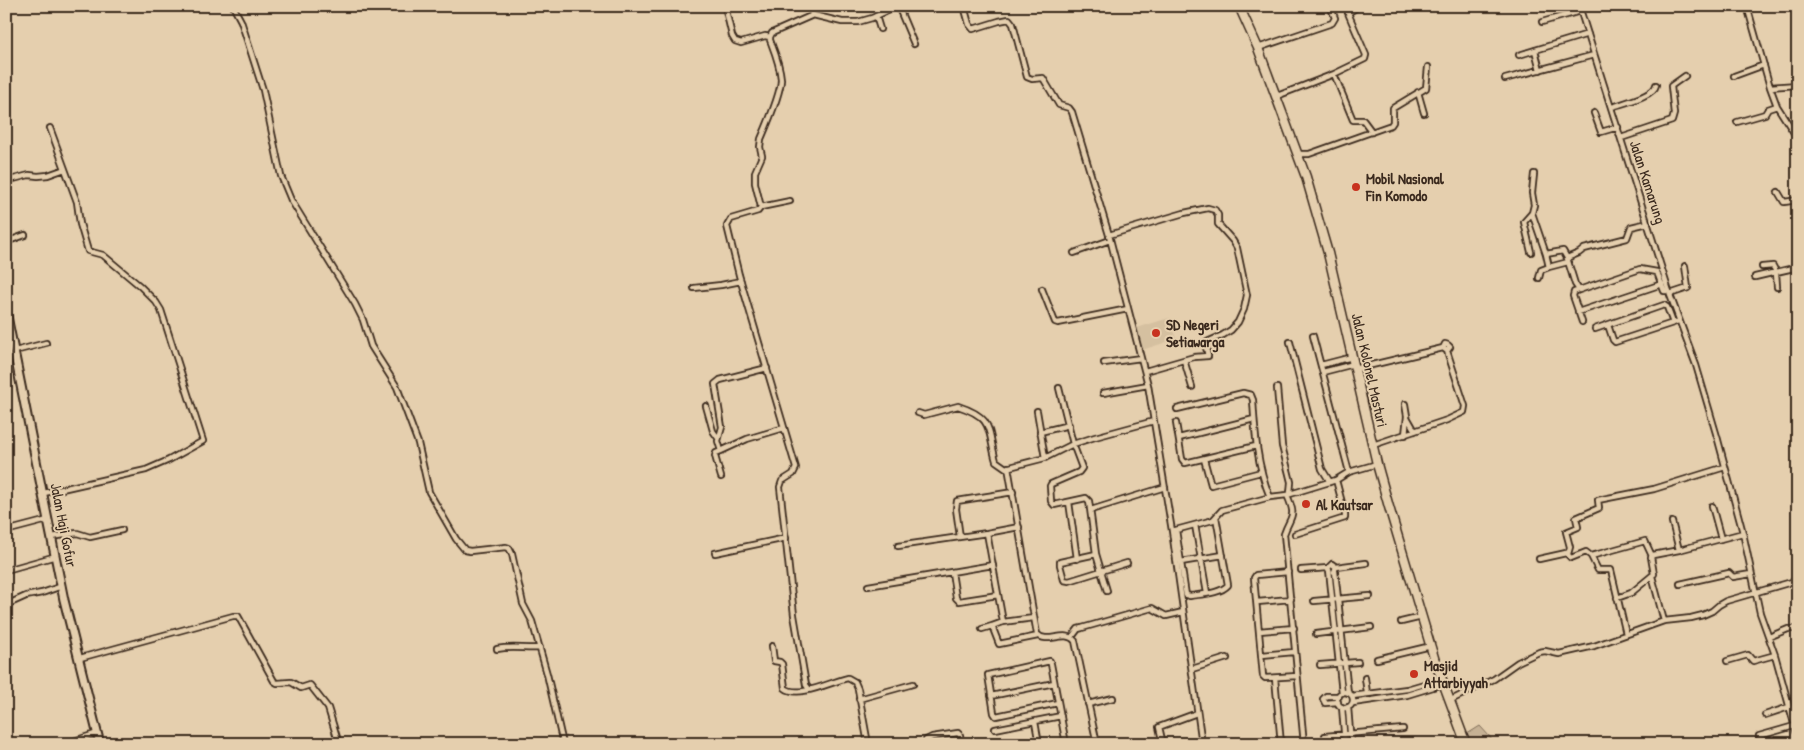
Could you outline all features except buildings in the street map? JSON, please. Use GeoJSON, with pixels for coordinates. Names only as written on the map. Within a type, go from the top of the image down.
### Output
{"type":"FeatureCollection","features":[{"type":"Feature","properties":{"kind":"main road","name":"Jalan Kolonel Masturi"},"geometry":{"type":"LineString","coordinates":[[1239,6],[1258,48],[1298,154],[1326,243],[1377,464],[1442,681],[1466,744]]}},
{"type":"Feature","properties":{"kind":"street"},"geometry":{"type":"LineString","coordinates":[[233,6],[241,21],[264,90],[281,176],[291,200],[355,304],[363,320],[371,346],[396,387],[418,443],[430,492],[456,539],[466,550],[498,547],[509,548],[514,560],[523,604],[532,621],[540,648],[563,744]]}},
{"type":"Feature","properties":{"kind":"street"},"geometry":{"type":"LineString","coordinates":[[725,6],[732,36],[735,41],[741,43],[765,36],[770,37]]}},
{"type":"Feature","properties":{"kind":"street"},"geometry":{"type":"LineString","coordinates":[[808,6],[813,15]]}},
{"type":"Feature","properties":{"kind":"street"},"geometry":{"type":"LineString","coordinates":[[770,37],[777,30],[813,15],[851,22],[866,21],[898,6],[914,44]]}},
{"type":"Feature","properties":{"kind":"street"},"geometry":{"type":"LineString","coordinates":[[964,6],[969,24],[973,29],[1009,19],[1013,24],[1027,77],[1032,79],[1043,78],[1059,105],[1071,109],[1109,238],[1145,371],[1165,487],[1186,595],[1188,596],[1224,588],[1228,584],[1216,516]]}},
{"type":"Feature","properties":{"kind":"street"},"geometry":{"type":"LineString","coordinates":[[1258,48],[1332,23],[1335,18],[1330,6]]}},
{"type":"Feature","properties":{"kind":"street"},"geometry":{"type":"LineString","coordinates":[[1276,96],[1334,74],[1366,57],[1348,16],[1349,11],[1359,6]]}},
{"type":"Feature","properties":{"kind":"street"},"geometry":{"type":"LineString","coordinates":[[1747,6],[1777,106],[1798,139]]}},
{"type":"Feature","properties":{"kind":"street"},"geometry":{"type":"LineString","coordinates":[[1542,22],[1580,8]]}},
{"type":"Feature","properties":{"kind":"street","name":"Jalan Kamarung"},"geometry":{"type":"LineString","coordinates":[[1580,8],[1670,293],[1696,365],[1743,533],[1755,592],[1798,738]]}},
{"type":"Feature","properties":{"kind":"street"},"geometry":{"type":"LineString","coordinates":[[876,16],[880,29]]}},
{"type":"Feature","properties":{"kind":"street"},"geometry":{"type":"LineString","coordinates":[[1519,55],[1588,34]]}},
{"type":"Feature","properties":{"kind":"street"},"geometry":{"type":"LineString","coordinates":[[761,208],[755,183],[755,172],[762,156],[761,139],[779,89],[781,78],[770,37]]}},
{"type":"Feature","properties":{"kind":"street"},"geometry":{"type":"LineString","coordinates":[[1535,50],[1540,70]]}},
{"type":"Feature","properties":{"kind":"street"},"geometry":{"type":"LineString","coordinates":[[1504,79],[1594,55]]}},
{"type":"Feature","properties":{"kind":"street"},"geometry":{"type":"LineString","coordinates":[[1734,76],[1764,65]]}},
{"type":"Feature","properties":{"kind":"street"},"geometry":{"type":"LineString","coordinates":[[1298,154],[1309,154],[1391,125],[1394,108],[1426,88],[1428,67]]}},
{"type":"Feature","properties":{"kind":"street"},"geometry":{"type":"LineString","coordinates":[[1334,74],[1353,120],[1364,121],[1372,132]]}},
{"type":"Feature","properties":{"kind":"street"},"geometry":{"type":"LineString","coordinates":[[1621,138],[1672,121],[1674,114],[1671,86],[1685,76]]}},
{"type":"Feature","properties":{"kind":"street"},"geometry":{"type":"LineString","coordinates":[[1612,107],[1650,93],[1655,89],[1656,84]]}},
{"type":"Feature","properties":{"kind":"street"},"geometry":{"type":"LineString","coordinates":[[1770,87],[1798,85]]}},
{"type":"Feature","properties":{"kind":"street"},"geometry":{"type":"LineString","coordinates":[[1418,92],[1424,113]]}},
{"type":"Feature","properties":{"kind":"street"},"geometry":{"type":"LineString","coordinates":[[1737,122],[1765,114],[1768,109],[1777,106]]}},
{"type":"Feature","properties":{"kind":"street"},"geometry":{"type":"LineString","coordinates":[[1594,113],[1600,132],[1618,127]]}},
{"type":"Feature","properties":{"kind":"street"},"geometry":{"type":"LineString","coordinates":[[44,492],[146,470],[169,460],[203,441],[161,310],[156,302],[140,286],[103,255],[88,251],[76,202],[50,128]]}},
{"type":"Feature","properties":{"kind":"street"},"geometry":{"type":"LineString","coordinates":[[6,180],[29,175],[48,175],[65,169]]}},
{"type":"Feature","properties":{"kind":"street"},"geometry":{"type":"LineString","coordinates":[[1531,252],[1524,222],[1532,213],[1534,205],[1532,192],[1534,174]]}},
{"type":"Feature","properties":{"kind":"street"},"geometry":{"type":"LineString","coordinates":[[1778,192],[1784,202],[1792,199],[1798,200]]}},
{"type":"Feature","properties":{"kind":"street"},"geometry":{"type":"LineString","coordinates":[[790,201],[761,208],[758,211],[731,220],[727,226],[740,281],[796,468],[793,474],[783,479],[781,484],[794,615],[806,685],[809,689]]}},
{"type":"Feature","properties":{"kind":"street"},"geometry":{"type":"LineString","coordinates":[[1074,253],[1165,218],[1208,208],[1218,215],[1218,224],[1237,248],[1247,295],[1244,309],[1238,322],[1231,330],[1219,338],[1204,343],[1208,356],[1194,357],[1145,371]]}},
{"type":"Feature","properties":{"kind":"street"},"geometry":{"type":"LineString","coordinates":[[1532,213],[1549,267]]}},
{"type":"Feature","properties":{"kind":"street"},"geometry":{"type":"LineString","coordinates":[[1539,278],[1541,270],[1568,260],[1579,254],[1584,248],[1627,238],[1631,227],[1648,223]]}},
{"type":"Feature","properties":{"kind":"street"},"geometry":{"type":"LineString","coordinates":[[6,242],[25,236]]}},
{"type":"Feature","properties":{"kind":"street"},"geometry":{"type":"LineString","coordinates":[[1546,254],[1563,251],[1579,290]]}},
{"type":"Feature","properties":{"kind":"street"},"geometry":{"type":"LineString","coordinates":[[1762,267],[1772,265],[1776,272],[1777,287]]}},
{"type":"Feature","properties":{"kind":"street"},"geometry":{"type":"LineString","coordinates":[[1582,322],[1573,294],[1579,290],[1642,269],[1657,272],[1664,291],[1670,293],[1688,288],[1684,266]]}},
{"type":"Feature","properties":{"kind":"street"},"geometry":{"type":"LineString","coordinates":[[1755,277],[1798,267]]}},
{"type":"Feature","properties":{"kind":"street"},"geometry":{"type":"LineString","coordinates":[[694,288],[740,281]]}},
{"type":"Feature","properties":{"kind":"street"},"geometry":{"type":"LineString","coordinates":[[1578,312],[1662,284]]}},
{"type":"Feature","properties":{"kind":"street"},"geometry":{"type":"LineString","coordinates":[[1042,289],[1050,306],[1052,319],[1058,323],[1128,309]]}},
{"type":"Feature","properties":{"kind":"street"},"geometry":{"type":"LineString","coordinates":[[1595,330],[1664,305],[1667,307],[1673,324]]}},
{"type":"Feature","properties":{"kind":"street","name":"Jalan Haji Gofur"},"geometry":{"type":"LineString","coordinates":[[6,311],[62,586],[100,744]]}},
{"type":"Feature","properties":{"kind":"street"},"geometry":{"type":"LineString","coordinates":[[1608,325],[1615,342],[1680,321]]}},
{"type":"Feature","properties":{"kind":"street"},"geometry":{"type":"LineString","coordinates":[[1313,336],[1349,472]]}},
{"type":"Feature","properties":{"kind":"street"},"geometry":{"type":"LineString","coordinates":[[1290,342],[1322,469],[1330,482]]}},
{"type":"Feature","properties":{"kind":"street"},"geometry":{"type":"LineString","coordinates":[[15,351],[46,343]]}},
{"type":"Feature","properties":{"kind":"street"},"geometry":{"type":"LineString","coordinates":[[1323,372],[1354,363],[1445,349],[1465,410],[1463,413],[1373,445]]}},
{"type":"Feature","properties":{"kind":"street"},"geometry":{"type":"LineString","coordinates":[[1104,363],[1141,358]]}},
{"type":"Feature","properties":{"kind":"street"},"geometry":{"type":"LineString","coordinates":[[1184,360],[1192,387]]}},
{"type":"Feature","properties":{"kind":"street"},"geometry":{"type":"LineString","coordinates":[[1321,365],[1339,360],[1354,363]]}},
{"type":"Feature","properties":{"kind":"street"},"geometry":{"type":"LineString","coordinates":[[1339,360],[1341,367]]}},
{"type":"Feature","properties":{"kind":"street"},"geometry":{"type":"LineString","coordinates":[[718,438],[722,427],[715,388],[716,383],[720,380],[766,368]]}},
{"type":"Feature","properties":{"kind":"street"},"geometry":{"type":"LineString","coordinates":[[1103,393],[1148,385]]}},
{"type":"Feature","properties":{"kind":"street"},"geometry":{"type":"LineString","coordinates":[[1059,388],[1073,444],[1082,468],[1079,472],[1054,481],[1050,486],[1052,504],[1086,499],[1091,510],[1096,554],[1107,591]]}},
{"type":"Feature","properties":{"kind":"street"},"geometry":{"type":"LineString","coordinates":[[1277,388],[1282,446],[1291,482],[1288,494],[1293,509],[1291,520],[1284,534],[1304,744]]}},
{"type":"Feature","properties":{"kind":"street"},"geometry":{"type":"LineString","coordinates":[[1177,409],[1246,393],[1251,395],[1254,400],[1256,446],[1261,472],[1270,498]]}},
{"type":"Feature","properties":{"kind":"street"},"geometry":{"type":"LineString","coordinates":[[1405,404],[1407,416],[1405,435]]}},
{"type":"Feature","properties":{"kind":"street"},"geometry":{"type":"LineString","coordinates":[[706,406],[721,451]]}},
{"type":"Feature","properties":{"kind":"street"},"geometry":{"type":"LineString","coordinates":[[918,413],[924,415],[958,406],[983,418],[988,426],[996,461],[1003,467],[1008,468],[1045,458],[1073,444],[1154,421]]}},
{"type":"Feature","properties":{"kind":"street"},"geometry":{"type":"LineString","coordinates":[[1037,411],[1045,458]]}},
{"type":"Feature","properties":{"kind":"street"},"geometry":{"type":"LineString","coordinates":[[1407,416],[1415,431]]}},
{"type":"Feature","properties":{"kind":"street"},"geometry":{"type":"LineString","coordinates":[[1179,438],[1254,419]]}},
{"type":"Feature","properties":{"kind":"street"},"geometry":{"type":"LineString","coordinates":[[1176,423],[1184,462],[1256,446]]}},
{"type":"Feature","properties":{"kind":"street"},"geometry":{"type":"LineString","coordinates":[[1040,432],[1068,424]]}},
{"type":"Feature","properties":{"kind":"street"},"geometry":{"type":"LineString","coordinates":[[721,477],[715,456],[716,452],[747,439],[784,428]]}},
{"type":"Feature","properties":{"kind":"street"},"geometry":{"type":"LineString","coordinates":[[1204,459],[1211,485],[1261,472]]}},
{"type":"Feature","properties":{"kind":"street"},"geometry":{"type":"LineString","coordinates":[[1174,531],[1213,520],[1222,510],[1330,482],[1349,472],[1377,464]]}},
{"type":"Feature","properties":{"kind":"street"},"geometry":{"type":"LineString","coordinates":[[1568,554],[1570,547],[1566,532],[1578,528],[1576,519],[1598,509],[1598,500],[1654,489],[1725,467]]}},
{"type":"Feature","properties":{"kind":"street"},"geometry":{"type":"LineString","coordinates":[[1008,468],[1038,636]]}},
{"type":"Feature","properties":{"kind":"street"},"geometry":{"type":"LineString","coordinates":[[1295,534],[1344,518],[1345,514],[1336,480]]}},
{"type":"Feature","properties":{"kind":"street"},"geometry":{"type":"LineString","coordinates":[[1091,510],[1165,487]]}},
{"type":"Feature","properties":{"kind":"street"},"geometry":{"type":"LineString","coordinates":[[960,537],[956,509],[957,501],[1013,492]]}},
{"type":"Feature","properties":{"kind":"street"},"geometry":{"type":"LineString","coordinates":[[1069,502],[1077,559]]}},
{"type":"Feature","properties":{"kind":"street"},"geometry":{"type":"LineString","coordinates":[[1712,506],[1721,539]]}},
{"type":"Feature","properties":{"kind":"street"},"geometry":{"type":"LineString","coordinates":[[6,531],[48,520]]}},
{"type":"Feature","properties":{"kind":"street"},"geometry":{"type":"LineString","coordinates":[[1672,522],[1680,550]]}},
{"type":"Feature","properties":{"kind":"street"},"geometry":{"type":"LineString","coordinates":[[1195,525],[1207,593]]}},
{"type":"Feature","properties":{"kind":"street"},"geometry":{"type":"LineString","coordinates":[[898,546],[1019,527]]}},
{"type":"Feature","properties":{"kind":"street"},"geometry":{"type":"LineString","coordinates":[[52,537],[77,533],[90,536],[122,530]]}},
{"type":"Feature","properties":{"kind":"street"},"geometry":{"type":"LineString","coordinates":[[1174,531],[1183,612],[1202,744]]}},
{"type":"Feature","properties":{"kind":"street"},"geometry":{"type":"LineString","coordinates":[[987,533],[1004,622]]}},
{"type":"Feature","properties":{"kind":"street"},"geometry":{"type":"LineString","coordinates":[[1652,556],[1743,533]]}},
{"type":"Feature","properties":{"kind":"street"},"geometry":{"type":"LineString","coordinates":[[716,553],[786,538]]}},
{"type":"Feature","properties":{"kind":"street"},"geometry":{"type":"LineString","coordinates":[[1591,556],[1645,541],[1652,556],[1655,572],[1630,593],[1617,598]]}},
{"type":"Feature","properties":{"kind":"street"},"geometry":{"type":"LineString","coordinates":[[1568,554],[1572,558],[1586,552],[1591,556],[1598,570],[1609,569],[1612,571],[1626,634]]}},
{"type":"Feature","properties":{"kind":"street"},"geometry":{"type":"LineString","coordinates":[[1096,554],[1060,563],[1066,580],[1068,581],[1127,563]]}},
{"type":"Feature","properties":{"kind":"street"},"geometry":{"type":"LineString","coordinates":[[1539,559],[1568,554]]}},
{"type":"Feature","properties":{"kind":"street"},"geometry":{"type":"LineString","coordinates":[[1181,562],[1223,555]]}},
{"type":"Feature","properties":{"kind":"street"},"geometry":{"type":"LineString","coordinates":[[10,569],[56,556]]}},
{"type":"Feature","properties":{"kind":"street"},"geometry":{"type":"LineString","coordinates":[[1301,570],[1328,569],[1332,572],[1336,569],[1366,563]]}},
{"type":"Feature","properties":{"kind":"street"},"geometry":{"type":"LineString","coordinates":[[868,586],[993,565]]}},
{"type":"Feature","properties":{"kind":"street"},"geometry":{"type":"LineString","coordinates":[[1328,569],[1332,602],[1339,634]]}},
{"type":"Feature","properties":{"kind":"street"},"geometry":{"type":"LineString","coordinates":[[1336,569],[1339,634],[1345,694],[1353,702]]}},
{"type":"Feature","properties":{"kind":"street"},"geometry":{"type":"LineString","coordinates":[[952,572],[956,598],[959,601],[998,595]]}},
{"type":"Feature","properties":{"kind":"street"},"geometry":{"type":"LineString","coordinates":[[1288,572],[1254,576],[1264,678],[1297,676]]}},
{"type":"Feature","properties":{"kind":"street"},"geometry":{"type":"LineString","coordinates":[[1680,584],[1729,572],[1732,577],[1751,574]]}},
{"type":"Feature","properties":{"kind":"street"},"geometry":{"type":"LineString","coordinates":[[1652,576],[1664,621]]}},
{"type":"Feature","properties":{"kind":"street"},"geometry":{"type":"LineString","coordinates":[[1449,701],[1494,679],[1518,662],[1539,652],[1559,654],[1594,646],[1664,621],[1691,618],[1712,612],[1726,601],[1795,581],[1798,582]]}},
{"type":"Feature","properties":{"kind":"street"},"geometry":{"type":"LineString","coordinates":[[6,605],[26,596],[62,586]]}},
{"type":"Feature","properties":{"kind":"street"},"geometry":{"type":"LineString","coordinates":[[1314,601],[1338,602],[1370,596]]}},
{"type":"Feature","properties":{"kind":"street"},"geometry":{"type":"LineString","coordinates":[[1257,602],[1291,599]]}},
{"type":"Feature","properties":{"kind":"street"},"geometry":{"type":"LineString","coordinates":[[1072,637],[1078,629],[1152,608],[1166,616],[1183,612]]}},
{"type":"Feature","properties":{"kind":"street"},"geometry":{"type":"LineString","coordinates":[[80,658],[238,616],[260,658],[276,682],[289,682],[301,688],[310,685],[328,708],[339,744]]}},
{"type":"Feature","properties":{"kind":"street"},"geometry":{"type":"LineString","coordinates":[[1401,622],[1422,617]]}},
{"type":"Feature","properties":{"kind":"street"},"geometry":{"type":"LineString","coordinates":[[982,629],[1004,622],[1034,618]]}},
{"type":"Feature","properties":{"kind":"street"},"geometry":{"type":"LineString","coordinates":[[992,626],[999,644],[1038,636],[1044,638],[1072,637]]}},
{"type":"Feature","properties":{"kind":"street"},"geometry":{"type":"LineString","coordinates":[[1316,634],[1339,634],[1371,627]]}},
{"type":"Feature","properties":{"kind":"street"},"geometry":{"type":"LineString","coordinates":[[1259,631],[1294,628]]}},
{"type":"Feature","properties":{"kind":"street"},"geometry":{"type":"LineString","coordinates":[[1768,637],[1788,629],[1798,629]]}},
{"type":"Feature","properties":{"kind":"street"},"geometry":{"type":"LineString","coordinates":[[1072,637],[1076,646],[1097,744]]}},
{"type":"Feature","properties":{"kind":"street"},"geometry":{"type":"LineString","coordinates":[[497,649],[510,646],[520,649],[540,648]]}},
{"type":"Feature","properties":{"kind":"street"},"geometry":{"type":"LineString","coordinates":[[772,646],[774,661],[782,664],[786,689],[798,692],[850,678],[857,685],[868,744]]}},
{"type":"Feature","properties":{"kind":"street"},"geometry":{"type":"LineString","coordinates":[[1376,659],[1431,646]]}},
{"type":"Feature","properties":{"kind":"street"},"geometry":{"type":"LineString","coordinates":[[1262,654],[1294,652]]}},
{"type":"Feature","properties":{"kind":"street"},"geometry":{"type":"LineString","coordinates":[[1726,661],[1748,655],[1753,661],[1775,655]]}},
{"type":"Feature","properties":{"kind":"street"},"geometry":{"type":"LineString","coordinates":[[1192,669],[1227,658]]}},
{"type":"Feature","properties":{"kind":"street"},"geometry":{"type":"LineString","coordinates":[[1058,703],[996,716],[988,675],[1047,661],[1051,664],[1066,744]]}},
{"type":"Feature","properties":{"kind":"street"},"geometry":{"type":"LineString","coordinates":[[1320,665],[1342,666],[1358,662]]}},
{"type":"Feature","properties":{"kind":"street"},"geometry":{"type":"LineString","coordinates":[[1275,678],[1281,744]]}},
{"type":"Feature","properties":{"kind":"street"},"geometry":{"type":"LineString","coordinates":[[1365,678],[1368,693]]}},
{"type":"Feature","properties":{"kind":"street"},"geometry":{"type":"LineString","coordinates":[[1342,707],[1348,707],[1353,702],[1407,695],[1442,681]]}},
{"type":"Feature","properties":{"kind":"street"},"geometry":{"type":"LineString","coordinates":[[991,696],[1054,683]]}},
{"type":"Feature","properties":{"kind":"street"},"geometry":{"type":"LineString","coordinates":[[859,699],[913,684]]}},
{"type":"Feature","properties":{"kind":"street"},"geometry":{"type":"LineString","coordinates":[[1345,694],[1338,702],[1325,703],[1322,699],[1326,696],[1345,694],[1382,692],[1428,686]]}},
{"type":"Feature","properties":{"kind":"street"},"geometry":{"type":"LineString","coordinates":[[1382,692],[1384,698]]}},
{"type":"Feature","properties":{"kind":"street"},"geometry":{"type":"LineString","coordinates":[[1088,704],[1113,698]]}},
{"type":"Feature","properties":{"kind":"street"},"geometry":{"type":"LineString","coordinates":[[1338,702],[1342,707],[1345,744]]}},
{"type":"Feature","properties":{"kind":"street"},"geometry":{"type":"LineString","coordinates":[[1348,707],[1351,744]]}},
{"type":"Feature","properties":{"kind":"street"},"geometry":{"type":"LineString","coordinates":[[1765,715],[1798,709]]}},
{"type":"Feature","properties":{"kind":"street"},"geometry":{"type":"LineString","coordinates":[[1163,744],[1159,727],[1197,712]]}},
{"type":"Feature","properties":{"kind":"street"},"geometry":{"type":"LineString","coordinates":[[995,729],[1061,716]]}},
{"type":"Feature","properties":{"kind":"street"},"geometry":{"type":"LineString","coordinates":[[1035,722],[1039,744]]}},
{"type":"Feature","properties":{"kind":"street"},"geometry":{"type":"LineString","coordinates":[[1759,736],[1794,726]]}},
{"type":"Feature","properties":{"kind":"street"},"geometry":{"type":"LineString","coordinates":[[1326,736],[1403,730]]}},
{"type":"Feature","properties":{"kind":"street"},"geometry":{"type":"LineString","coordinates":[[926,744],[926,740],[932,737],[958,733],[961,744]]}},
{"type":"Feature","properties":{"kind":"street"},"geometry":{"type":"LineString","coordinates":[[65,744],[98,734]]}},
{"type":"Feature","properties":{"kind":"shaded area","name":"SD Negeri Setiawarga"},"geometry":{"type":"Polygon","coordinates":[[[1169,318],[1176,339],[1142,350],[1137,328],[1169,318]]]}},
{"type":"Feature","properties":{"kind":"shaded area"},"geometry":{"type":"Polygon","coordinates":[[[1480,726],[1494,744],[1468,744],[1464,736],[1480,726]]]}},
{"type":"Feature","properties":{"kind":"place","name":"Mobil Nasional Fin Komodo"},"geometry":{"type":"Point","coordinates":[1356,187]}},
{"type":"Feature","properties":{"kind":"place","name":"SD Negeri Setiawarga"},"geometry":{"type":"Point","coordinates":[1156,333]}},
{"type":"Feature","properties":{"kind":"place","name":"Al Kautsar"},"geometry":{"type":"Point","coordinates":[1306,504]}},
{"type":"Feature","properties":{"kind":"place","name":"Masjid Attarbiyyah"},"geometry":{"type":"Point","coordinates":[1414,674]}}]}
